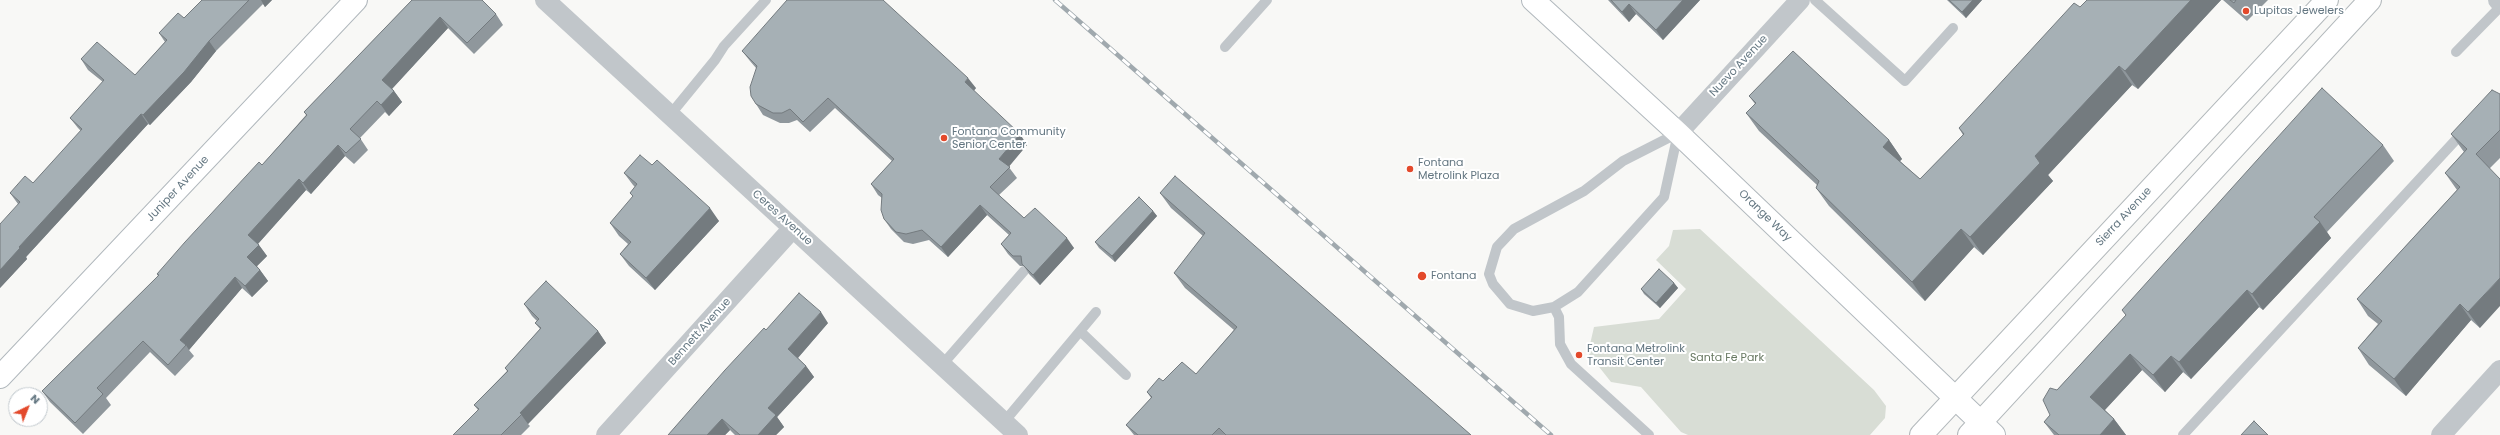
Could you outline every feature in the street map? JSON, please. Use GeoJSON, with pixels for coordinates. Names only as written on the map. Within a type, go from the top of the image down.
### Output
{"type":"FeatureCollection","features":[{"type":"Feature","properties":{"kind":"main road","name":"Juniper Avenue"},"geometry":{"type":"LineString","coordinates":[[0,377],[356,0]]}},
{"type":"Feature","properties":{"kind":"main road","name":"Sierra Avenue"},"geometry":{"type":"LineString","coordinates":[[1921,435],[2327,0]]}},
{"type":"Feature","properties":{"kind":"main road"},"geometry":{"type":"LineString","coordinates":[[1981,431],[2370,0]]}},
{"type":"Feature","properties":{"kind":"main road","name":"Orange Way"},"geometry":{"type":"LineString","coordinates":[[1535,1],[1678,133],[1956,397],[1981,431]]}},
{"type":"Feature","properties":{"kind":"street","name":"Ceres Avenue"},"geometry":{"type":"LineString","coordinates":[[545,0],[1011,429]]}},
{"type":"Feature","properties":{"kind":"street","name":"Nuevo Avenue"},"geometry":{"type":"LineString","coordinates":[[1678,133],[1800,0]]}},
{"type":"Feature","properties":{"kind":"street","name":"Bennett Avenue"},"geometry":{"type":"LineString","coordinates":[[606,435],[793,228]]}},
{"type":"Feature","properties":{"kind":"street"},"geometry":{"type":"LineString","coordinates":[[2441,435],[2500,370]]}},
{"type":"Feature","properties":{"kind":"lane"},"geometry":{"type":"LineString","coordinates":[[670,115],[715,60],[724,46],[766,0]]}},
{"type":"Feature","properties":{"kind":"lane"},"geometry":{"type":"LineString","coordinates":[[1225,47],[1267,0]]}},
{"type":"Feature","properties":{"kind":"lane"},"geometry":{"type":"LineString","coordinates":[[1815,0],[1905,82],[1953,28]]}},
{"type":"Feature","properties":{"kind":"lane"},"geometry":{"type":"LineString","coordinates":[[2456,52],[2499,2]]}},
{"type":"Feature","properties":{"kind":"lane"},"geometry":{"type":"LineString","coordinates":[[2183,435],[2471,123]]}},
{"type":"Feature","properties":{"kind":"lane"},"geometry":{"type":"LineString","coordinates":[[1678,133],[1664,197],[1578,292],[1554,307],[1533,311],[1510,304],[1493,284],[1489,274],[1497,247],[1514,229],[1584,191],[1623,161],[1678,133]]}},
{"type":"Feature","properties":{"kind":"lane"},"geometry":{"type":"LineString","coordinates":[[942,365],[1024,271]]}},
{"type":"Feature","properties":{"kind":"lane"},"geometry":{"type":"LineString","coordinates":[[1554,307],[1559,317],[1560,344],[1571,364],[1649,435]]}},
{"type":"Feature","properties":{"kind":"lane"},"geometry":{"type":"LineString","coordinates":[[1011,429],[1080,331],[1096,312]]}},
{"type":"Feature","properties":{"kind":"lane"},"geometry":{"type":"LineString","coordinates":[[1080,331],[1126,375]]}},
{"type":"Feature","properties":{"kind":"green space","name":"Santa Fe Park"},"geometry":{"type":"Polygon","coordinates":[[[1700,229],[1874,390],[1886,406],[1885,418],[1870,435],[1688,435],[1681,432],[1641,387],[1611,382],[1588,353],[1594,327],[1659,319],[1686,289],[1656,260],[1669,246],[1673,230],[1700,229]]]}},
{"type":"Feature","properties":{"kind":"building"},"geometry":{"type":"Polygon","coordinates":[[[202,0],[249,0],[209,41],[184,72],[143,115],[141,114],[19,247],[20,248],[0,270],[0,224],[20,202],[10,193],[25,176],[33,183],[82,129],[70,118],[104,80],[81,59],[97,42],[135,75],[167,40],[159,33],[178,13],[184,18],[202,0]]]}},
{"type":"Feature","properties":{"kind":"building"},"geometry":{"type":"Polygon","coordinates":[[[412,0],[482,0],[496,14],[467,43],[440,17],[382,80],[394,91],[381,105],[377,101],[350,129],[361,139],[346,153],[338,145],[303,183],[299,179],[248,235],[259,245],[247,257],[260,270],[245,286],[235,277],[180,340],[186,345],[168,365],[143,341],[97,388],[103,394],[75,423],[48,397],[48,387],[46,387],[159,275],[157,274],[185,242],[259,162],[262,165],[307,115],[304,112],[412,0]]]}},
{"type":"Feature","properties":{"kind":"building","name":"Fontana Community Senior Center"},"geometry":{"type":"Polygon","coordinates":[[[787,0],[883,0],[968,78],[965,82],[1020,134],[999,159],[1010,167],[990,187],[1024,218],[1035,208],[1067,238],[1033,275],[1022,264],[1021,256],[1013,256],[1001,244],[1011,233],[980,205],[941,247],[922,230],[906,234],[896,232],[884,219],[881,210],[882,194],[871,184],[894,159],[828,98],[803,122],[790,109],[782,113],[773,113],[756,104],[751,96],[750,87],[757,66],[742,51],[787,0]]]}},
{"type":"Feature","properties":{"kind":"building"},"geometry":{"type":"Polygon","coordinates":[[[1611,0],[1683,0],[1656,30],[1629,4],[1622,12],[1611,0]]]}},
{"type":"Feature","properties":{"kind":"building"},"geometry":{"type":"Polygon","coordinates":[[[1949,0],[1973,0],[1962,12],[1949,0]]]}},
{"type":"Feature","properties":{"kind":"building"},"geometry":{"type":"Polygon","coordinates":[[[2087,0],[2191,0],[2125,71],[2119,66],[2035,156],[2040,163],[1970,237],[1961,229],[1912,282],[1816,188],[1819,181],[1746,113],[1756,103],[1749,96],[1793,51],[1889,140],[1883,147],[1920,179],[1964,134],[1959,128],[2074,3],[2080,7],[2087,0]]]}},
{"type":"Feature","properties":{"kind":"building"},"geometry":{"type":"Polygon","coordinates":[[[2322,88],[2383,145],[2314,217],[2320,222],[2252,294],[2247,290],[2179,362],[2171,356],[2153,375],[2130,354],[2090,397],[2114,419],[2100,435],[2059,435],[2044,422],[2050,415],[2043,400],[2050,388],[2057,390],[2126,315],[2122,310],[2322,88]]]}},
{"type":"Feature","properties":{"kind":"building"},"geometry":{"type":"Polygon","coordinates":[[[2492,90],[2500,94],[2500,130],[2476,154],[2500,179],[2500,278],[2468,312],[2460,304],[2394,379],[2358,348],[2382,321],[2357,299],[2460,187],[2445,173],[2467,149],[2451,134],[2492,90]]]}},
{"type":"Feature","properties":{"kind":"building"},"geometry":{"type":"Polygon","coordinates":[[[640,155],[652,165],[657,160],[710,208],[646,278],[620,254],[631,242],[610,223],[633,196],[630,193],[637,184],[624,173],[640,155]]]}},
{"type":"Feature","properties":{"kind":"building"},"geometry":{"type":"Polygon","coordinates":[[[1175,176],[1471,435],[1226,435],[1219,428],[1212,435],[1138,435],[1126,425],[1152,397],[1147,392],[1159,378],[1163,381],[1182,362],[1196,374],[1237,327],[1174,273],[1205,233],[1160,193],[1175,176]]]}},
{"type":"Feature","properties":{"kind":"building"},"geometry":{"type":"Polygon","coordinates":[[[1139,197],[1153,211],[1112,256],[1095,242],[1139,197]]]}},
{"type":"Feature","properties":{"kind":"building"},"geometry":{"type":"Polygon","coordinates":[[[1659,269],[1674,283],[1656,303],[1641,289],[1659,269]]]}},
{"type":"Feature","properties":{"kind":"building"},"geometry":{"type":"Polygon","coordinates":[[[546,281],[598,331],[501,435],[453,435],[479,409],[474,405],[508,371],[505,368],[541,328],[535,323],[539,319],[524,304],[546,281]]]}},
{"type":"Feature","properties":{"kind":"building"},"geometry":{"type":"Polygon","coordinates":[[[799,293],[821,312],[788,349],[806,366],[768,408],[776,415],[758,435],[740,435],[722,419],[707,435],[668,435],[725,370],[764,328],[766,330],[799,293]]]}},
{"type":"Feature","properties":{"kind":"building"},"geometry":{"type":"Polygon","coordinates":[[[2254,421],[2268,435],[2241,435],[2254,421]]]}},
{"type":"Feature","properties":{"kind":"railway"},"geometry":{"type":"LineString","coordinates":[[1055,0],[1551,435]]}},
{"type":"Feature","properties":{"kind":"place","name":"Lupitas Jewelers"},"geometry":{"type":"Point","coordinates":[2246,11]}},
{"type":"Feature","properties":{"kind":"place","name":"Fontana Community Senior Center"},"geometry":{"type":"Point","coordinates":[944,138]}},
{"type":"Feature","properties":{"kind":"place","name":"Fontana Metrolink Plaza"},"geometry":{"type":"Point","coordinates":[1410,169]}},
{"type":"Feature","properties":{"kind":"place","name":"Fontana"},"geometry":{"type":"Point","coordinates":[1422,276]}},
{"type":"Feature","properties":{"kind":"place","name":"Fontana Metrolink Transit Center"},"geometry":{"type":"Point","coordinates":[1579,355]}}]}
